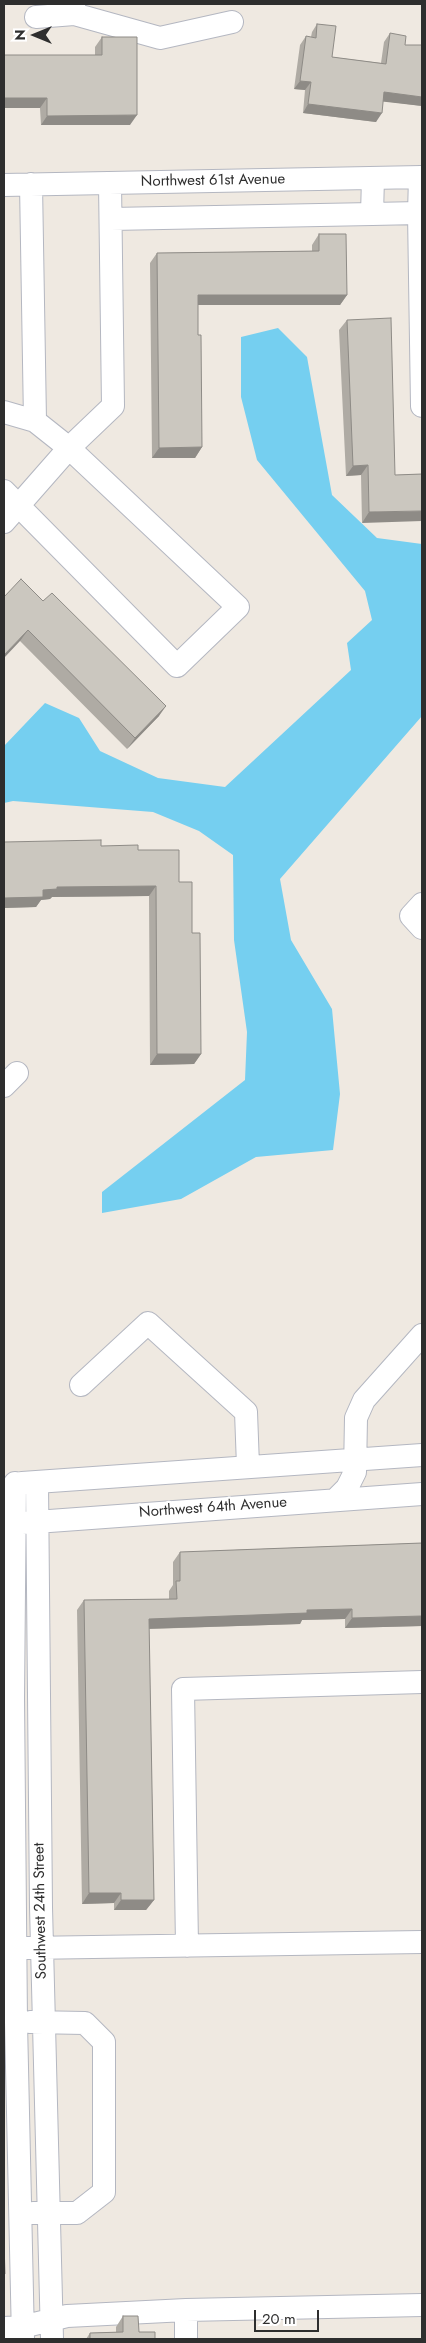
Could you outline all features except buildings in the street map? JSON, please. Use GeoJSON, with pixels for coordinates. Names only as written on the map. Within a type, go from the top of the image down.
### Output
{"type":"FeatureCollection","features":[{"type":"Feature","properties":{"kind":"street"},"geometry":{"type":"LineString","coordinates":[[36,17],[74,9],[160,38],[232,22]]}},
{"type":"Feature","properties":{"kind":"street"},"geometry":{"type":"LineString","coordinates":[[421,177],[419,214],[422,406]]}},
{"type":"Feature","properties":{"kind":"street","name":"Northwest 61st Avenue"},"geometry":{"type":"LineString","coordinates":[[4,185],[421,177]]}},
{"type":"Feature","properties":{"kind":"street"},"geometry":{"type":"LineString","coordinates":[[372,214],[373,178]]}},
{"type":"Feature","properties":{"kind":"street"},"geometry":{"type":"LineString","coordinates":[[4,412],[35,421],[69,448],[238,607],[177,666],[9,506],[69,448],[113,406],[110,183]]}},
{"type":"Feature","properties":{"kind":"street"},"geometry":{"type":"LineString","coordinates":[[31,184],[35,421]]}},
{"type":"Feature","properties":{"kind":"street"},"geometry":{"type":"LineString","coordinates":[[110,219],[419,214]]}},
{"type":"Feature","properties":{"kind":"street"},"geometry":{"type":"LineString","coordinates":[[422,904],[410,916],[422,928]]}},
{"type":"Feature","properties":{"kind":"street"},"geometry":{"type":"LineString","coordinates":[[81,1385],[148,1323],[246,1412],[248,1466]]}},
{"type":"Feature","properties":{"kind":"street"},"geometry":{"type":"LineString","coordinates":[[335,1500],[347,1488],[355,1472],[356,1418],[364,1400],[422,1335]]}},
{"type":"Feature","properties":{"kind":"street"},"geometry":{"type":"LineString","coordinates":[[18,1484],[422,1455]]}},
{"type":"Feature","properties":{"kind":"street","name":"Southwest 24th Street"},"geometry":{"type":"LineString","coordinates":[[18,1484],[36,1522],[43,2022],[52,2329]]}},
{"type":"Feature","properties":{"kind":"street","name":"Southwest 24th Street"},"geometry":{"type":"LineString","coordinates":[[16,2331],[20,2213],[16,1948],[10,1908],[8,1698],[9,1523],[18,1484]]}},
{"type":"Feature","properties":{"kind":"street","name":"Northwest 64th Avenue"},"geometry":{"type":"LineString","coordinates":[[9,1523],[422,1494]]}},
{"type":"Feature","properties":{"kind":"street"},"geometry":{"type":"LineString","coordinates":[[187,1946],[183,1689],[422,1682]]}},
{"type":"Feature","properties":{"kind":"street"},"geometry":{"type":"LineString","coordinates":[[8,1698],[39,1698]]}},
{"type":"Feature","properties":{"kind":"street"},"geometry":{"type":"LineString","coordinates":[[10,1908],[41,1907]]}},
{"type":"Feature","properties":{"kind":"street"},"geometry":{"type":"LineString","coordinates":[[16,1948],[422,1942]]}},
{"type":"Feature","properties":{"kind":"street"},"geometry":{"type":"LineString","coordinates":[[16,2022],[85,2023],[104,2042],[104,2192],[77,2213],[20,2213]]}},
{"type":"Feature","properties":{"kind":"street"},"geometry":{"type":"LineString","coordinates":[[16,2331],[52,2329],[67,2316],[186,2310],[422,2305]]}},
{"type":"Feature","properties":{"kind":"street"},"geometry":{"type":"LineString","coordinates":[[186,2310],[186,2339]]}},
{"type":"Feature","properties":{"kind":"water"},"geometry":{"type":"Polygon","coordinates":[[[278,328],[307,357],[332,495],[377,538],[422,544],[422,716],[280,879],[291,940],[332,1009],[340,1094],[333,1150],[256,1157],[181,1199],[102,1213],[102,1192],[245,1080],[247,1032],[234,940],[233,855],[199,831],[153,812],[13,801],[4,803],[4,746],[45,703],[79,718],[100,751],[158,778],[225,787],[351,670],[347,643],[372,620],[365,591],[257,460],[241,397],[241,337],[278,328]]]}}]}
